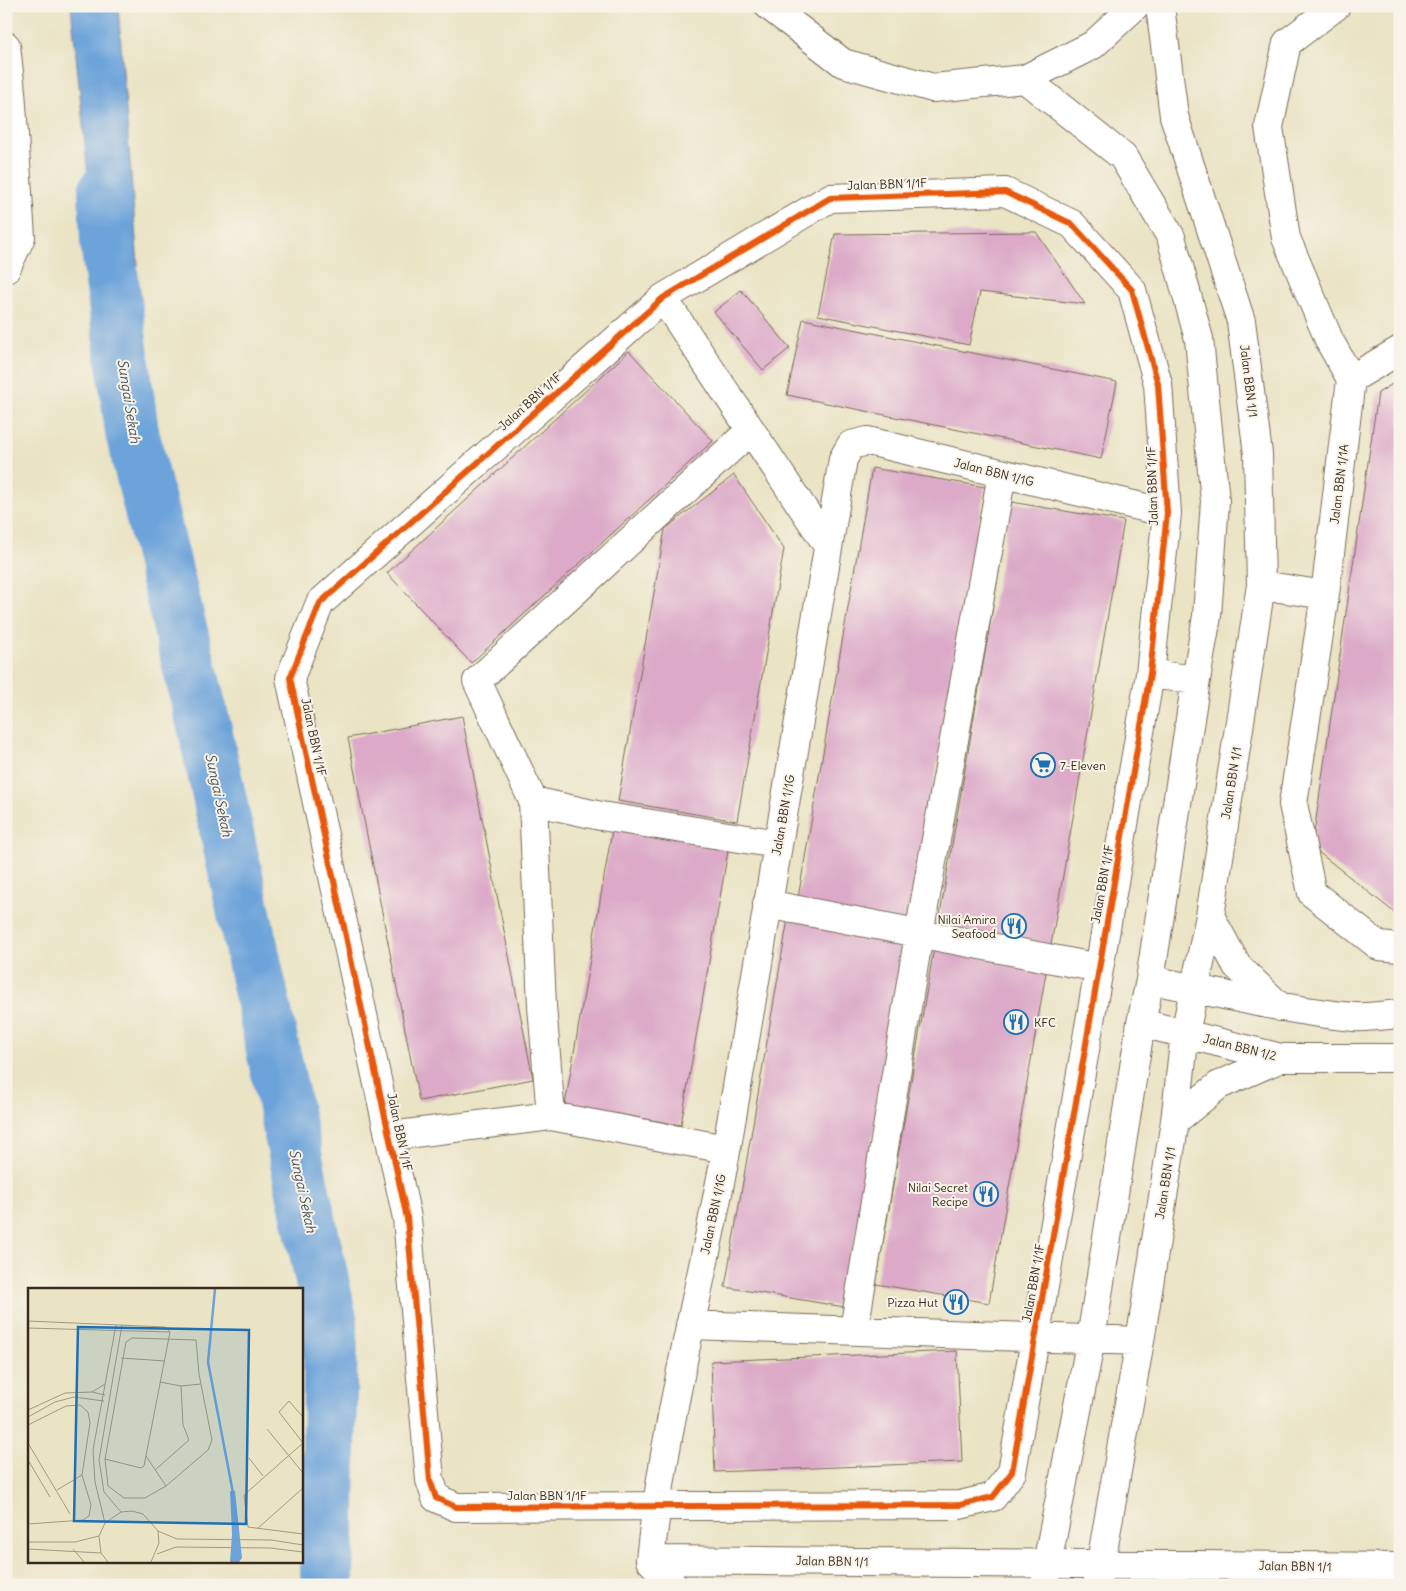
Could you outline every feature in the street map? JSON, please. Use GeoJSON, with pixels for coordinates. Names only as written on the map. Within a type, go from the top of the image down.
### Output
{"type":"FeatureCollection","features":[{"type":"Feature","properties":{"kind":"street"},"geometry":{"type":"LineString","coordinates":[[770,6],[843,63],[933,88],[1025,79],[1093,46],[1136,6]]}},
{"type":"Feature","properties":{"kind":"street","name":"Jalan BBN 1/1"},"geometry":{"type":"LineString","coordinates":[[1098,1574],[1140,1341],[1175,1121],[1185,1033],[1210,916],[1261,585],[1258,454],[1241,321],[1174,116],[1160,6]]}},
{"type":"Feature","properties":{"kind":"street"},"geometry":{"type":"LineString","coordinates":[[1336,6],[1287,43],[1269,127],[1286,238],[1330,342],[1351,379],[1400,350]]}},
{"type":"Feature","properties":{"kind":"street"},"geometry":{"type":"LineString","coordinates":[[6,46],[21,237],[6,269]]}},
{"type":"Feature","properties":{"kind":"street"},"geometry":{"type":"LineString","coordinates":[[1025,79],[1123,157],[1171,237],[1199,339],[1215,501],[1207,616],[1150,980],[1091,1339],[1046,1574]]}},
{"type":"Feature","properties":{"kind":"street","name":"Jalan BBN 1/1F"},"geometry":{"type":"LineString","coordinates":[[1005,192],[1072,224],[1132,290],[1158,384],[1167,514],[1150,674],[1012,1472],[993,1497],[960,1505],[456,1507],[436,1498],[430,1480],[407,1218],[290,678],[320,602],[662,298],[830,198],[1005,192]]}},
{"type":"Feature","properties":{"kind":"street"},"geometry":{"type":"LineString","coordinates":[[662,298],[828,546]]}},
{"type":"Feature","properties":{"kind":"street","name":"Jalan BBN 1/1A"},"geometry":{"type":"LineString","coordinates":[[1351,379],[1325,596],[1293,804],[1312,893],[1379,946],[1400,948]]}},
{"type":"Feature","properties":{"kind":"street"},"geometry":{"type":"LineString","coordinates":[[551,1116],[542,1006],[533,801],[477,681],[750,430]]}},
{"type":"Feature","properties":{"kind":"street","name":"Jalan BBN 1/1G"},"geometry":{"type":"LineString","coordinates":[[650,1560],[656,1506],[726,1149],[843,459],[851,445],[868,441],[1167,514]]}},
{"type":"Feature","properties":{"kind":"street"},"geometry":{"type":"LineString","coordinates":[[854,1330],[919,934],[1002,474]]}},
{"type":"Feature","properties":{"kind":"street"},"geometry":{"type":"LineString","coordinates":[[1261,585],[1325,596]]}},
{"type":"Feature","properties":{"kind":"street"},"geometry":{"type":"LineString","coordinates":[[1150,674],[1196,680]]}},
{"type":"Feature","properties":{"kind":"street"},"geometry":{"type":"LineString","coordinates":[[533,801],[601,816],[778,844]]}},
{"type":"Feature","properties":{"kind":"street"},"geometry":{"type":"LineString","coordinates":[[767,904],[1099,968]]}},
{"type":"Feature","properties":{"kind":"street"},"geometry":{"type":"LineString","coordinates":[[1210,916],[1237,966],[1280,1007]]}},
{"type":"Feature","properties":{"kind":"street"},"geometry":{"type":"LineString","coordinates":[[1150,980],[1280,1007],[1356,1017],[1400,1014]]}},
{"type":"Feature","properties":{"kind":"street","name":"Jalan BBN 1/2"},"geometry":{"type":"LineString","coordinates":[[1142,1023],[1281,1058],[1400,1058]]}},
{"type":"Feature","properties":{"kind":"street"},"geometry":{"type":"LineString","coordinates":[[1175,1121],[1219,1085],[1281,1058]]}},
{"type":"Feature","properties":{"kind":"street"},"geometry":{"type":"LineString","coordinates":[[390,1136],[551,1116],[726,1149]]}},
{"type":"Feature","properties":{"kind":"street"},"geometry":{"type":"LineString","coordinates":[[690,1325],[1140,1341]]}},
{"type":"Feature","properties":{"kind":"street"},"geometry":{"type":"LineString","coordinates":[[650,1560],[673,1585]]}},
{"type":"Feature","properties":{"kind":"street","name":"Jalan BBN 1/1"},"geometry":{"type":"LineString","coordinates":[[650,1560],[1046,1574],[1400,1567]]}},
{"type":"Feature","properties":{"kind":"water"},"geometry":{"type":"Polygon","coordinates":[[[71,6],[118,6],[138,266],[97,265],[71,6]]]}},
{"type":"Feature","properties":{"kind":"building"},"geometry":{"type":"Polygon","coordinates":[[[1036,232],[1085,304],[980,292],[969,345],[818,315],[835,234],[1036,232]]]}},
{"type":"Feature","properties":{"kind":"building"},"geometry":{"type":"Polygon","coordinates":[[[741,290],[790,348],[763,370],[714,312],[741,290]]]}},
{"type":"Feature","properties":{"kind":"building"},"geometry":{"type":"Polygon","coordinates":[[[803,319],[1117,382],[1101,459],[787,395],[803,319]]]}},
{"type":"Feature","properties":{"kind":"building"},"geometry":{"type":"Polygon","coordinates":[[[629,351],[713,441],[471,663],[387,573],[629,351]]]}},
{"type":"Feature","properties":{"kind":"building"},"geometry":{"type":"Polygon","coordinates":[[[1400,379],[1400,917],[1312,847],[1378,393],[1400,379]]]}},
{"type":"Feature","properties":{"kind":"building"},"geometry":{"type":"Polygon","coordinates":[[[872,468],[985,487],[910,923],[797,904],[872,468]]]}},
{"type":"Feature","properties":{"kind":"building"},"geometry":{"type":"Polygon","coordinates":[[[734,475],[784,549],[737,821],[618,801],[665,529],[734,475]]]}},
{"type":"Feature","properties":{"kind":"building"},"geometry":{"type":"Polygon","coordinates":[[[1011,502],[1124,521],[1051,945],[938,926],[1011,502]]]}},
{"type":"Feature","properties":{"kind":"building"},"geometry":{"type":"Polygon","coordinates":[[[462,716],[533,1079],[419,1101],[348,738],[462,716]]]}},
{"type":"Feature","properties":{"kind":"building"},"geometry":{"type":"Polygon","coordinates":[[[613,825],[729,845],[681,1125],[565,1105],[613,825]]]}},
{"type":"Feature","properties":{"kind":"building"},"geometry":{"type":"Polygon","coordinates":[[[788,919],[906,939],[844,1307],[725,1287],[788,919]]]}},
{"type":"Feature","properties":{"kind":"building"},"geometry":{"type":"Polygon","coordinates":[[[934,948],[1047,967],[989,1303],[876,1284],[934,948]]]}},
{"type":"Feature","properties":{"kind":"building"},"geometry":{"type":"Polygon","coordinates":[[[957,1351],[962,1462],[715,1472],[711,1361],[957,1351]]]}},
{"type":"Feature","properties":{"kind":"waterway","name":"Sungai Sekah"},"geometry":{"type":"LineString","coordinates":[[105,191],[107,242],[132,432],[205,730],[331,1323],[327,1585]]}},
{"type":"Feature","properties":{"kind":"cycle path"},"geometry":{"type":"LineString","coordinates":[[1005,192],[1072,224],[1132,290],[1158,384],[1167,513],[1150,674],[1012,1472],[993,1497],[960,1505],[456,1507],[436,1498],[430,1480],[407,1218],[290,678],[320,603],[663,298],[830,198],[1005,192]]}},
{"type":"Feature","properties":{"kind":"place","name":"7-Eleven"},"geometry":{"type":"Point","coordinates":[1043,765]}},
{"type":"Feature","properties":{"kind":"place","name":"Nilai Amira Seafood"},"geometry":{"type":"Point","coordinates":[1014,926]}},
{"type":"Feature","properties":{"kind":"place","name":"KFC"},"geometry":{"type":"Point","coordinates":[1016,1022]}},
{"type":"Feature","properties":{"kind":"place","name":"Nilai Secret Recipe"},"geometry":{"type":"Point","coordinates":[986,1194]}},
{"type":"Feature","properties":{"kind":"place","name":"Pizza Hut"},"geometry":{"type":"Point","coordinates":[956,1302]}}]}
